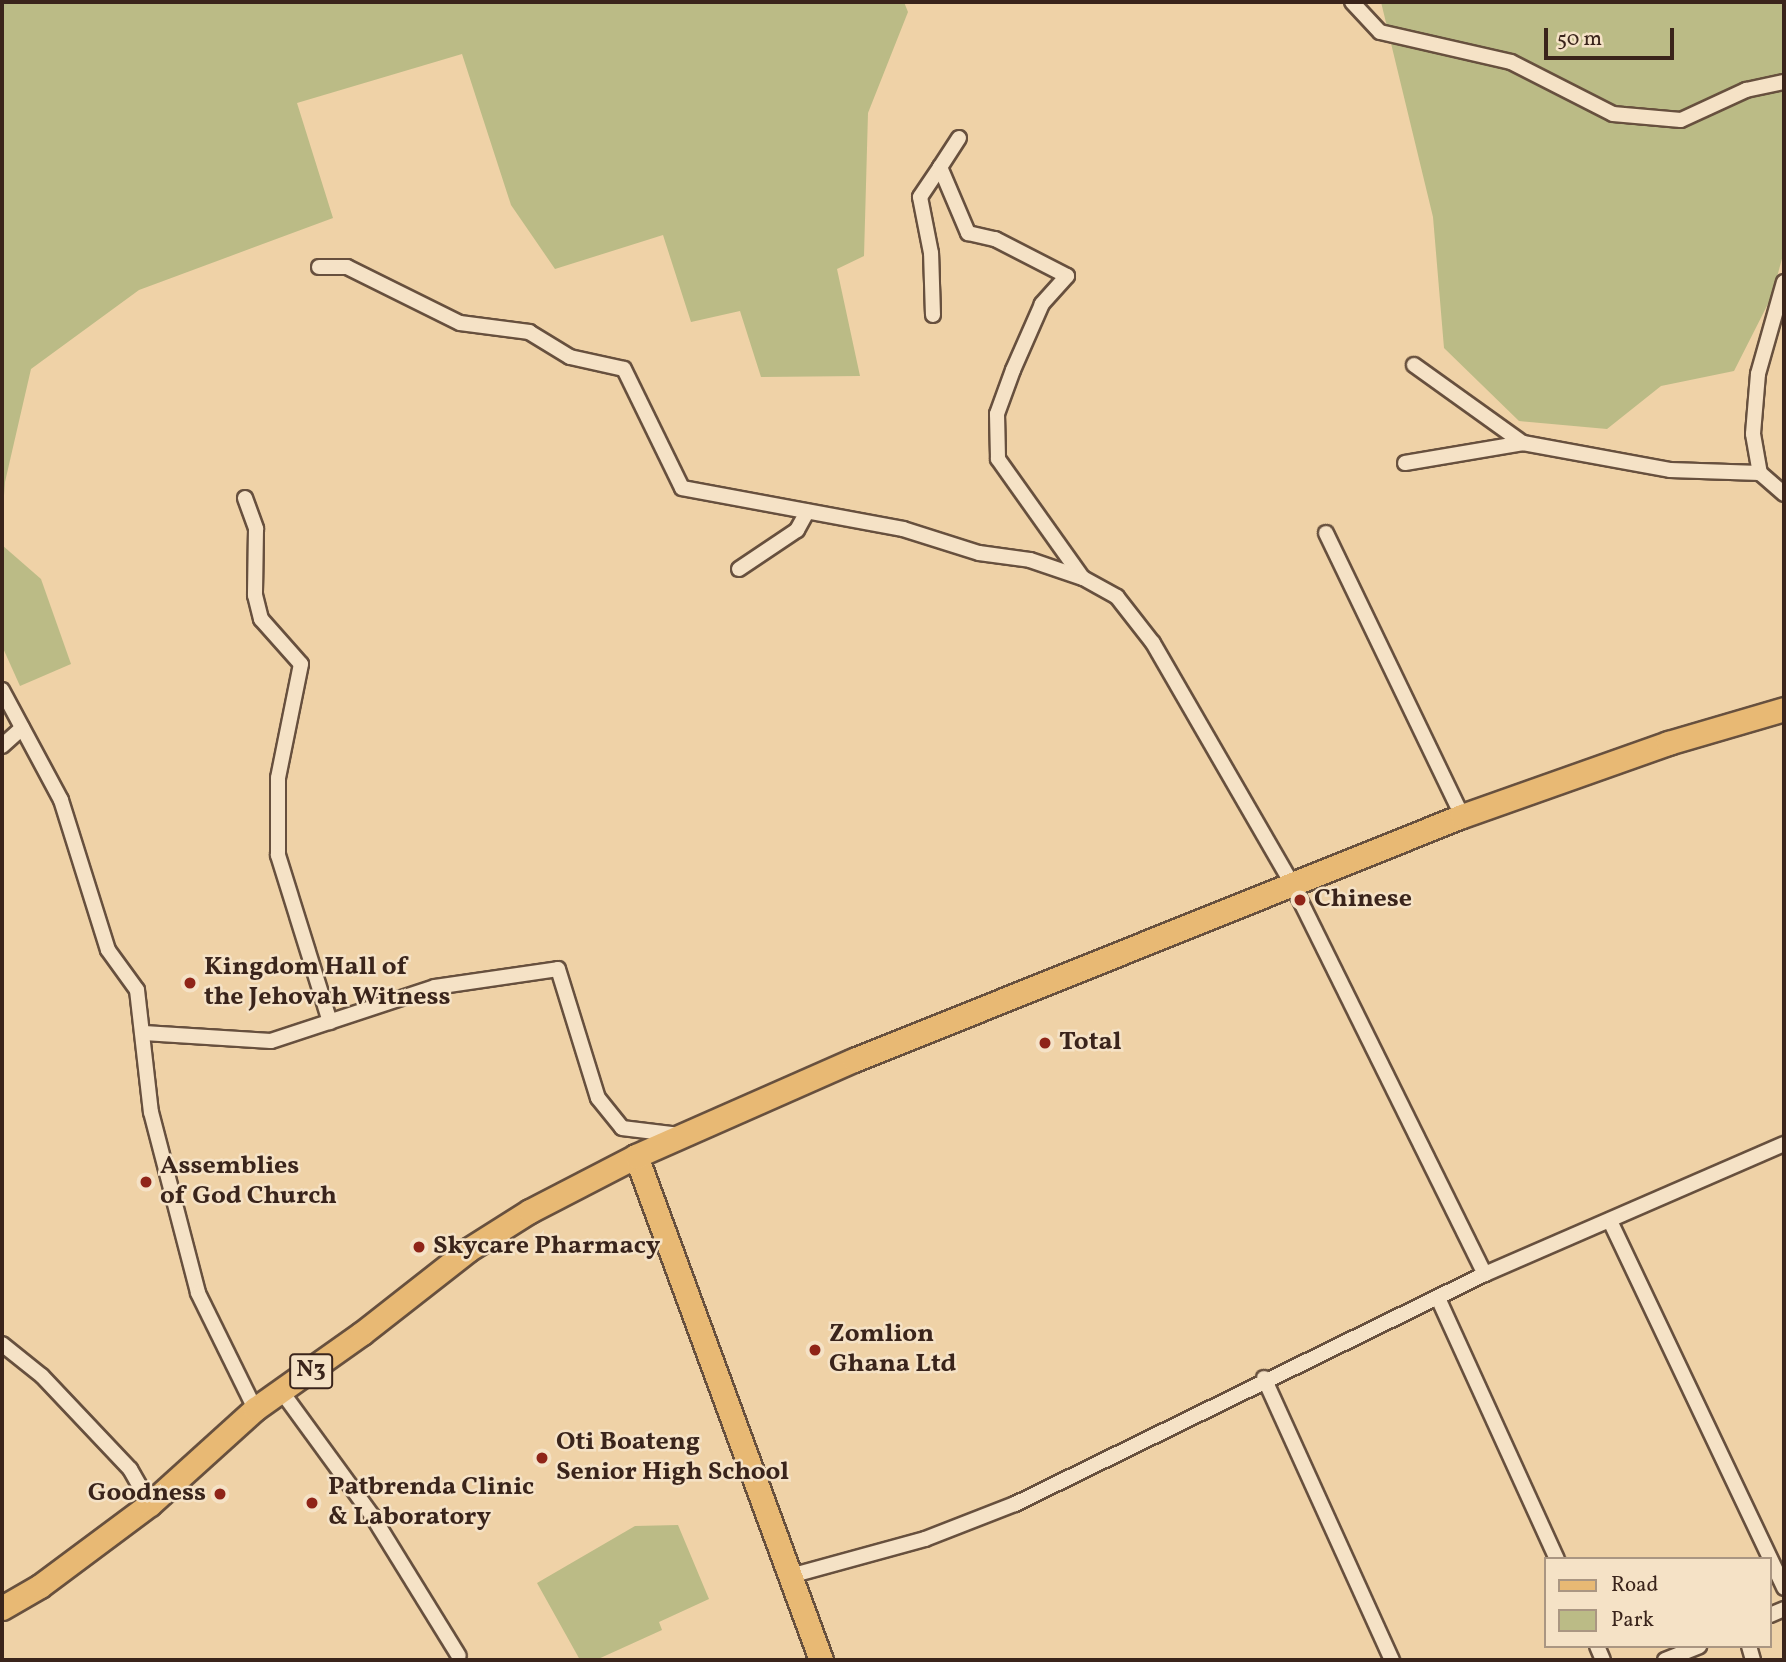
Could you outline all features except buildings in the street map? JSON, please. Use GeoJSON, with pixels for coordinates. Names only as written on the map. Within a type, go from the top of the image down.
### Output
{"type":"FeatureCollection","features":[{"type":"Feature","properties":{"kind":"main road"},"geometry":{"type":"LineString","coordinates":[[821,1660],[636,1157],[854,1060],[1462,816],[1668,743],[1784,709]]}},
{"type":"Feature","properties":{"kind":"main road","name":"N3"},"geometry":{"type":"LineString","coordinates":[[2,1608],[40,1586],[150,1504],[255,1409],[282,1392],[468,1250],[530,1210],[636,1157]]}},
{"type":"Feature","properties":{"kind":"street"},"geometry":{"type":"LineString","coordinates":[[1352,2],[1380,32],[1511,62],[1613,114],[1681,120],[1746,90],[1784,82]]}},
{"type":"Feature","properties":{"kind":"street"},"geometry":{"type":"LineString","coordinates":[[933,315],[931,253],[920,198],[959,138]]}},
{"type":"Feature","properties":{"kind":"street"},"geometry":{"type":"LineString","coordinates":[[940,167],[968,233],[995,239],[1067,276],[1042,304],[1013,370],[997,414],[998,459],[1083,578]]}},
{"type":"Feature","properties":{"kind":"street"},"geometry":{"type":"LineString","coordinates":[[319,267],[347,267],[460,323],[529,332],[570,357],[624,369],[682,488],[903,529],[979,554],[1030,560],[1083,578],[1117,597],[1153,643],[1292,884],[1485,1273]]}},
{"type":"Feature","properties":{"kind":"street"},"geometry":{"type":"LineString","coordinates":[[1760,474],[1753,433],[1758,374],[1784,282]]}},
{"type":"Feature","properties":{"kind":"street"},"geometry":{"type":"LineString","coordinates":[[1414,365],[1523,443]]}},
{"type":"Feature","properties":{"kind":"street"},"geometry":{"type":"LineString","coordinates":[[1405,464],[1523,443],[1670,470],[1760,474],[1784,494]]}},
{"type":"Feature","properties":{"kind":"street"},"geometry":{"type":"LineString","coordinates":[[245,498],[256,529],[255,595],[261,619],[301,664],[278,778],[278,855],[330,1022]]}},
{"type":"Feature","properties":{"kind":"street"},"geometry":{"type":"LineString","coordinates":[[739,569],[797,530],[807,512]]}},
{"type":"Feature","properties":{"kind":"street"},"geometry":{"type":"LineString","coordinates":[[1326,533],[1462,816]]}},
{"type":"Feature","properties":{"kind":"street"},"geometry":{"type":"LineString","coordinates":[[2,690],[61,800],[108,950],[137,989],[151,1112],[198,1293],[255,1409]]}},
{"type":"Feature","properties":{"kind":"street"},"geometry":{"type":"LineString","coordinates":[[2,746],[22,728]]}},
{"type":"Feature","properties":{"kind":"street"},"geometry":{"type":"LineString","coordinates":[[144,1033],[271,1041],[435,987],[558,969],[598,1098],[622,1128],[683,1135]]}},
{"type":"Feature","properties":{"kind":"street"},"geometry":{"type":"LineString","coordinates":[[790,1576],[925,1539],[1015,1504],[1264,1378],[1438,1298],[1485,1273],[1611,1223],[1783,1149]]}},
{"type":"Feature","properties":{"kind":"street"},"geometry":{"type":"LineString","coordinates":[[1611,1223],[1769,1557]]}},
{"type":"Feature","properties":{"kind":"street"},"geometry":{"type":"LineString","coordinates":[[1438,1298],[1556,1557]]}},
{"type":"Feature","properties":{"kind":"street"},"geometry":{"type":"LineString","coordinates":[[2,1344],[42,1376],[130,1469],[150,1504]]}},
{"type":"Feature","properties":{"kind":"street"},"geometry":{"type":"LineString","coordinates":[[1264,1378],[1392,1660]]}},
{"type":"Feature","properties":{"kind":"street"},"geometry":{"type":"LineString","coordinates":[[282,1392],[373,1517],[459,1656]]}},
{"type":"Feature","properties":{"kind":"street"},"geometry":{"type":"LineString","coordinates":[[1772,1563],[1784,1588]]}},
{"type":"Feature","properties":{"kind":"street"},"geometry":{"type":"LineString","coordinates":[[1665,1660],[1694,1648]]}},
{"type":"Feature","properties":{"kind":"green space"},"geometry":{"type":"Polygon","coordinates":[[[2,2],[904,2],[908,12],[868,113],[864,256],[837,269],[860,376],[761,377],[740,311],[691,322],[663,235],[555,269],[511,205],[462,54],[297,103],[333,218],[139,290],[31,369],[5,482],[2,523],[2,2]]]}},
{"type":"Feature","properties":{"kind":"green space"},"geometry":{"type":"Polygon","coordinates":[[[1381,2],[1784,2],[1784,251],[1772,296],[1734,371],[1661,386],[1607,429],[1519,421],[1444,348],[1433,217],[1381,2]]]}},
{"type":"Feature","properties":{"kind":"green space"},"geometry":{"type":"Polygon","coordinates":[[[2,545],[41,579],[71,664],[20,686],[2,646],[2,545]]]}},
{"type":"Feature","properties":{"kind":"green space"},"geometry":{"type":"Polygon","coordinates":[[[678,1525],[709,1599],[659,1622],[662,1630],[596,1660],[580,1660],[537,1583],[635,1526],[678,1525]]]}},
{"type":"Feature","properties":{"kind":"place","name":"Chinese"},"geometry":{"type":"Point","coordinates":[1300,900]}},
{"type":"Feature","properties":{"kind":"place","name":"Kingdom Hall of the Jehovah Witness"},"geometry":{"type":"Point","coordinates":[190,983]}},
{"type":"Feature","properties":{"kind":"place","name":"Total"},"geometry":{"type":"Point","coordinates":[1045,1043]}},
{"type":"Feature","properties":{"kind":"place","name":"Assemblies of God Church"},"geometry":{"type":"Point","coordinates":[146,1182]}},
{"type":"Feature","properties":{"kind":"place","name":"Skycare Pharmacy"},"geometry":{"type":"Point","coordinates":[419,1247]}},
{"type":"Feature","properties":{"kind":"place","name":"Zomlion Ghana Ltd"},"geometry":{"type":"Point","coordinates":[815,1350]}},
{"type":"Feature","properties":{"kind":"place","name":"Oti Boateng Senior High School"},"geometry":{"type":"Point","coordinates":[542,1458]}},
{"type":"Feature","properties":{"kind":"place","name":"Goodness"},"geometry":{"type":"Point","coordinates":[220,1494]}},
{"type":"Feature","properties":{"kind":"place","name":"Patbrenda Clinic & Laboratory"},"geometry":{"type":"Point","coordinates":[312,1503]}}]}
